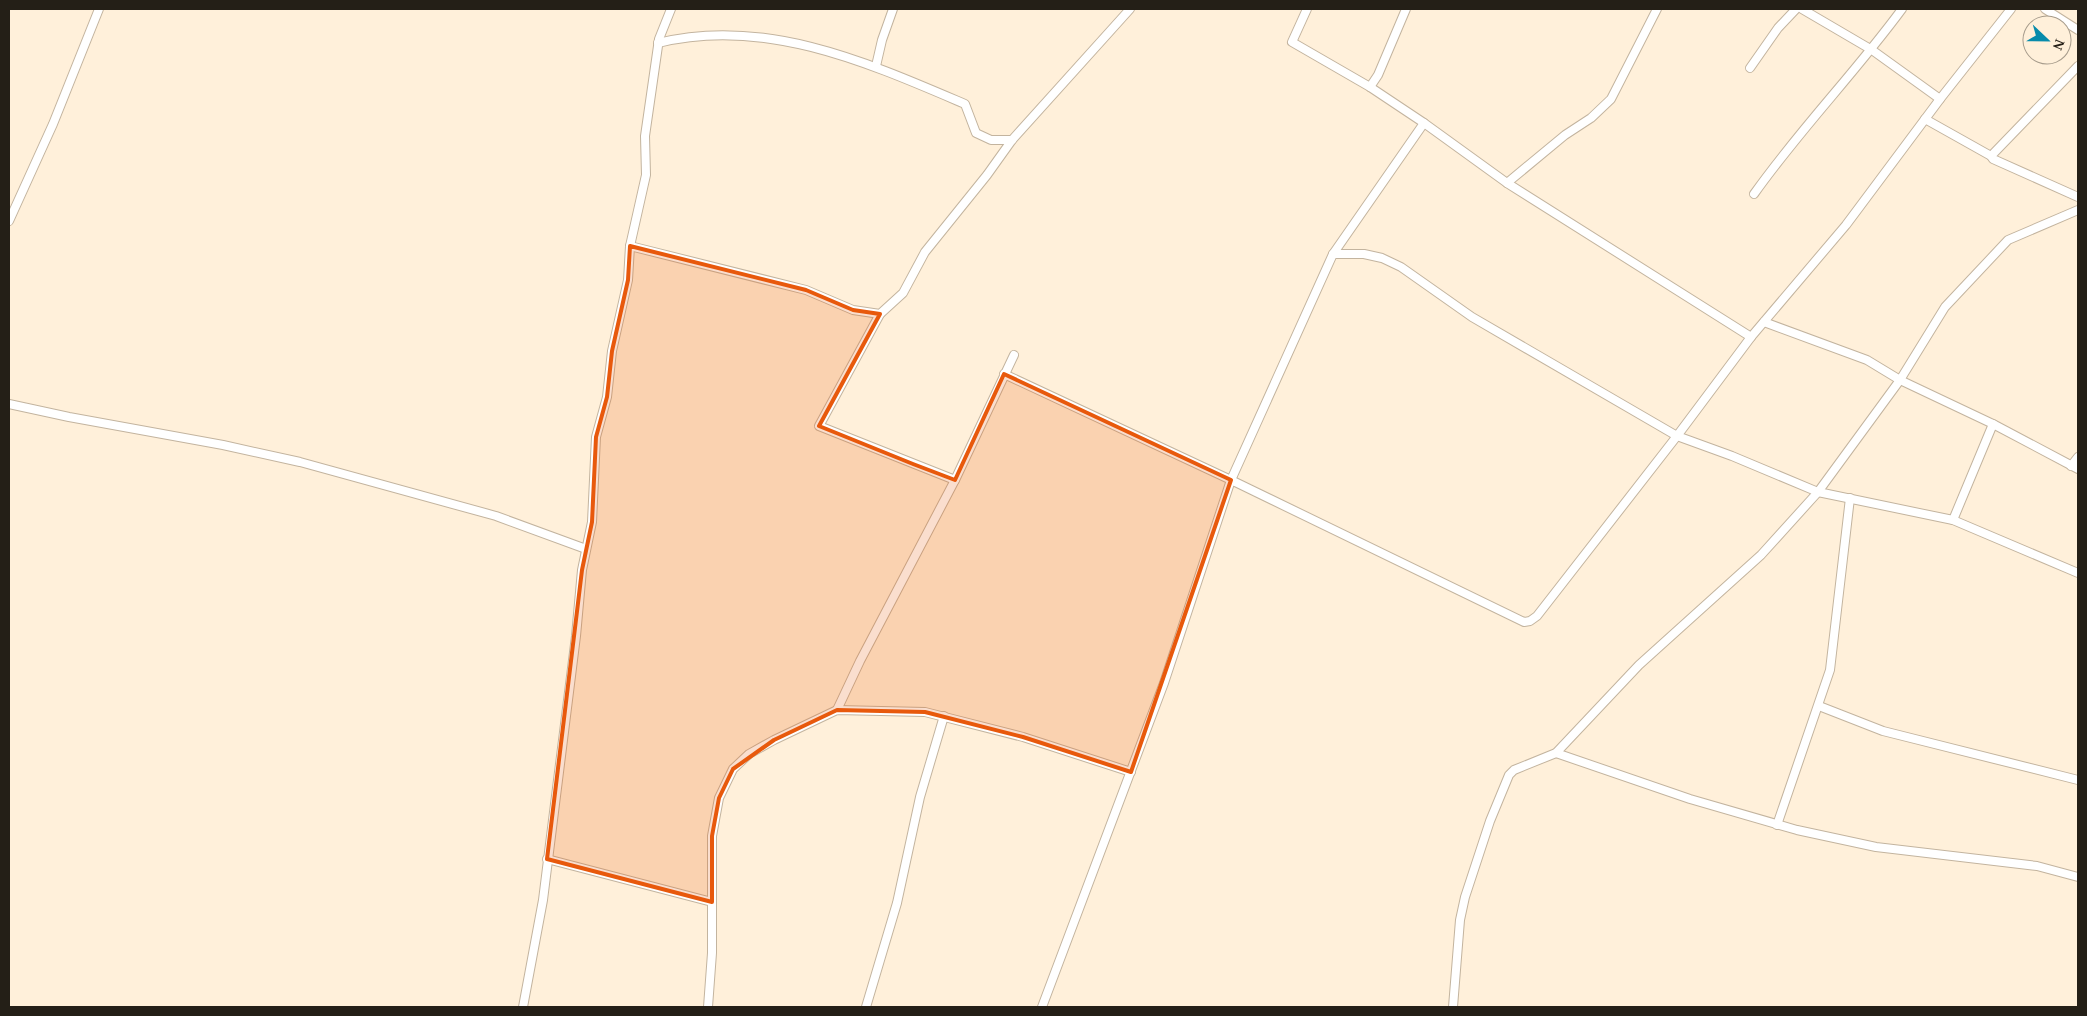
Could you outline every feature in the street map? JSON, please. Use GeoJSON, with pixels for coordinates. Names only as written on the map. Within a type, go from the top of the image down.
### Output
{"type":"FeatureCollection","features":[{"type":"Feature","properties":{"kind":"street"},"geometry":{"type":"LineString","coordinates":[[9,221],[53,124],[100,9]]}},
{"type":"Feature","properties":{"kind":"street"},"geometry":{"type":"LineString","coordinates":[[523,1007],[543,900],[586,549],[592,522],[596,437],[607,397],[612,351],[628,280],[630,246],[646,175],[645,136],[658,43],[671,9]]}},
{"type":"Feature","properties":{"kind":"street"},"geometry":{"type":"LineString","coordinates":[[876,66],[882,40],[893,9]]}},
{"type":"Feature","properties":{"kind":"street"},"geometry":{"type":"LineString","coordinates":[[955,480],[819,426],[880,314],[902,293],[926,252],[1012,140],[1130,9]]}},
{"type":"Feature","properties":{"kind":"street"},"geometry":{"type":"LineString","coordinates":[[1307,9],[1292,42],[1370,87],[1424,123],[1507,183],[1751,337]]}},
{"type":"Feature","properties":{"kind":"street"},"geometry":{"type":"LineString","coordinates":[[1370,87],[1378,75],[1406,9]]}},
{"type":"Feature","properties":{"kind":"street"},"geometry":{"type":"LineString","coordinates":[[1507,183],[1565,135],[1591,118],[1611,99],[1657,9]]}},
{"type":"Feature","properties":{"kind":"street"},"geometry":{"type":"LineString","coordinates":[[1750,68],[1778,28],[1796,9]]}},
{"type":"Feature","properties":{"kind":"street"},"geometry":{"type":"LineString","coordinates":[[1802,9],[1872,50],[1940,99]]}},
{"type":"Feature","properties":{"kind":"street"},"geometry":{"type":"LineString","coordinates":[[1754,194],[1780,158],[1872,50],[1902,9]]}},
{"type":"Feature","properties":{"kind":"street"},"geometry":{"type":"LineString","coordinates":[[1004,374],[1232,480],[1524,622],[1530,621],[1537,616],[1677,436],[1751,337],[1846,225],[1940,99],[2011,9]]}},
{"type":"Feature","properties":{"kind":"street"},"geometry":{"type":"LineString","coordinates":[[2045,9],[2078,30]]}},
{"type":"Feature","properties":{"kind":"street"},"geometry":{"type":"LineString","coordinates":[[658,43],[684,36],[721,35],[759,37],[814,46],[876,66],[965,104],[976,133],[991,140],[1012,140]]}},
{"type":"Feature","properties":{"kind":"street"},"geometry":{"type":"LineString","coordinates":[[1991,156],[2078,66]]}},
{"type":"Feature","properties":{"kind":"street"},"geometry":{"type":"LineString","coordinates":[[1925,119],[1991,156],[1993,159],[2078,197]]}},
{"type":"Feature","properties":{"kind":"street"},"geometry":{"type":"LineString","coordinates":[[1042,1007],[1164,683],[1232,480],[1333,254],[1424,123]]}},
{"type":"Feature","properties":{"kind":"street"},"geometry":{"type":"LineString","coordinates":[[1453,1007],[1460,920],[1504,783],[1514,770],[1556,753],[1639,665],[1761,554],[1818,492],[1900,380],[1945,307],[2008,240],[2078,210]]}},
{"type":"Feature","properties":{"kind":"street"},"geometry":{"type":"LineString","coordinates":[[630,246],[806,290],[853,310],[880,314]]}},
{"type":"Feature","properties":{"kind":"street"},"geometry":{"type":"LineString","coordinates":[[1333,254],[1364,254],[1382,258],[1401,267],[1472,317],[1677,436],[1732,456],[1818,492],[1953,520],[2078,573]]}},
{"type":"Feature","properties":{"kind":"street"},"geometry":{"type":"LineString","coordinates":[[1764,322],[1867,360],[1900,380],[1993,424],[2075,468],[2078,457]]}},
{"type":"Feature","properties":{"kind":"street"},"geometry":{"type":"LineString","coordinates":[[837,710],[860,661],[955,480],[1014,355]]}},
{"type":"Feature","properties":{"kind":"street"},"geometry":{"type":"LineString","coordinates":[[9,404],[87,421],[223,445],[300,462],[496,516],[586,549]]}},
{"type":"Feature","properties":{"kind":"street"},"geometry":{"type":"LineString","coordinates":[[1953,520],[1993,424]]}},
{"type":"Feature","properties":{"kind":"street"},"geometry":{"type":"LineString","coordinates":[[1777,825],[1830,670],[1850,498]]}},
{"type":"Feature","properties":{"kind":"street"},"geometry":{"type":"LineString","coordinates":[[1819,706],[1883,730],[2078,780]]}},
{"type":"Feature","properties":{"kind":"street"},"geometry":{"type":"LineString","coordinates":[[708,1007],[712,953],[712,836],[718,798],[733,769],[749,754],[774,740],[837,710],[925,712],[1023,737],[1131,772]]}},
{"type":"Feature","properties":{"kind":"street"},"geometry":{"type":"LineString","coordinates":[[866,1007],[897,903],[920,797],[944,716]]}},
{"type":"Feature","properties":{"kind":"street"},"geometry":{"type":"LineString","coordinates":[[1556,753],[1777,825],[1876,847],[2037,866],[2078,877]]}},
{"type":"Feature","properties":{"kind":"street"},"geometry":{"type":"LineString","coordinates":[[547,859],[712,902]]}},
{"type":"Feature","properties":{"kind":"highlighted area"},"geometry":{"type":"Polygon","coordinates":[[[630,246],[806,290],[853,310],[880,314],[819,426],[913,464],[955,480],[1004,374],[1231,480],[1131,772],[1023,737],[925,712],[837,710],[774,740],[733,769],[719,798],[712,836],[712,902],[547,859],[582,570],[592,522],[596,437],[607,397],[612,351],[628,280],[630,246]]]}}]}
